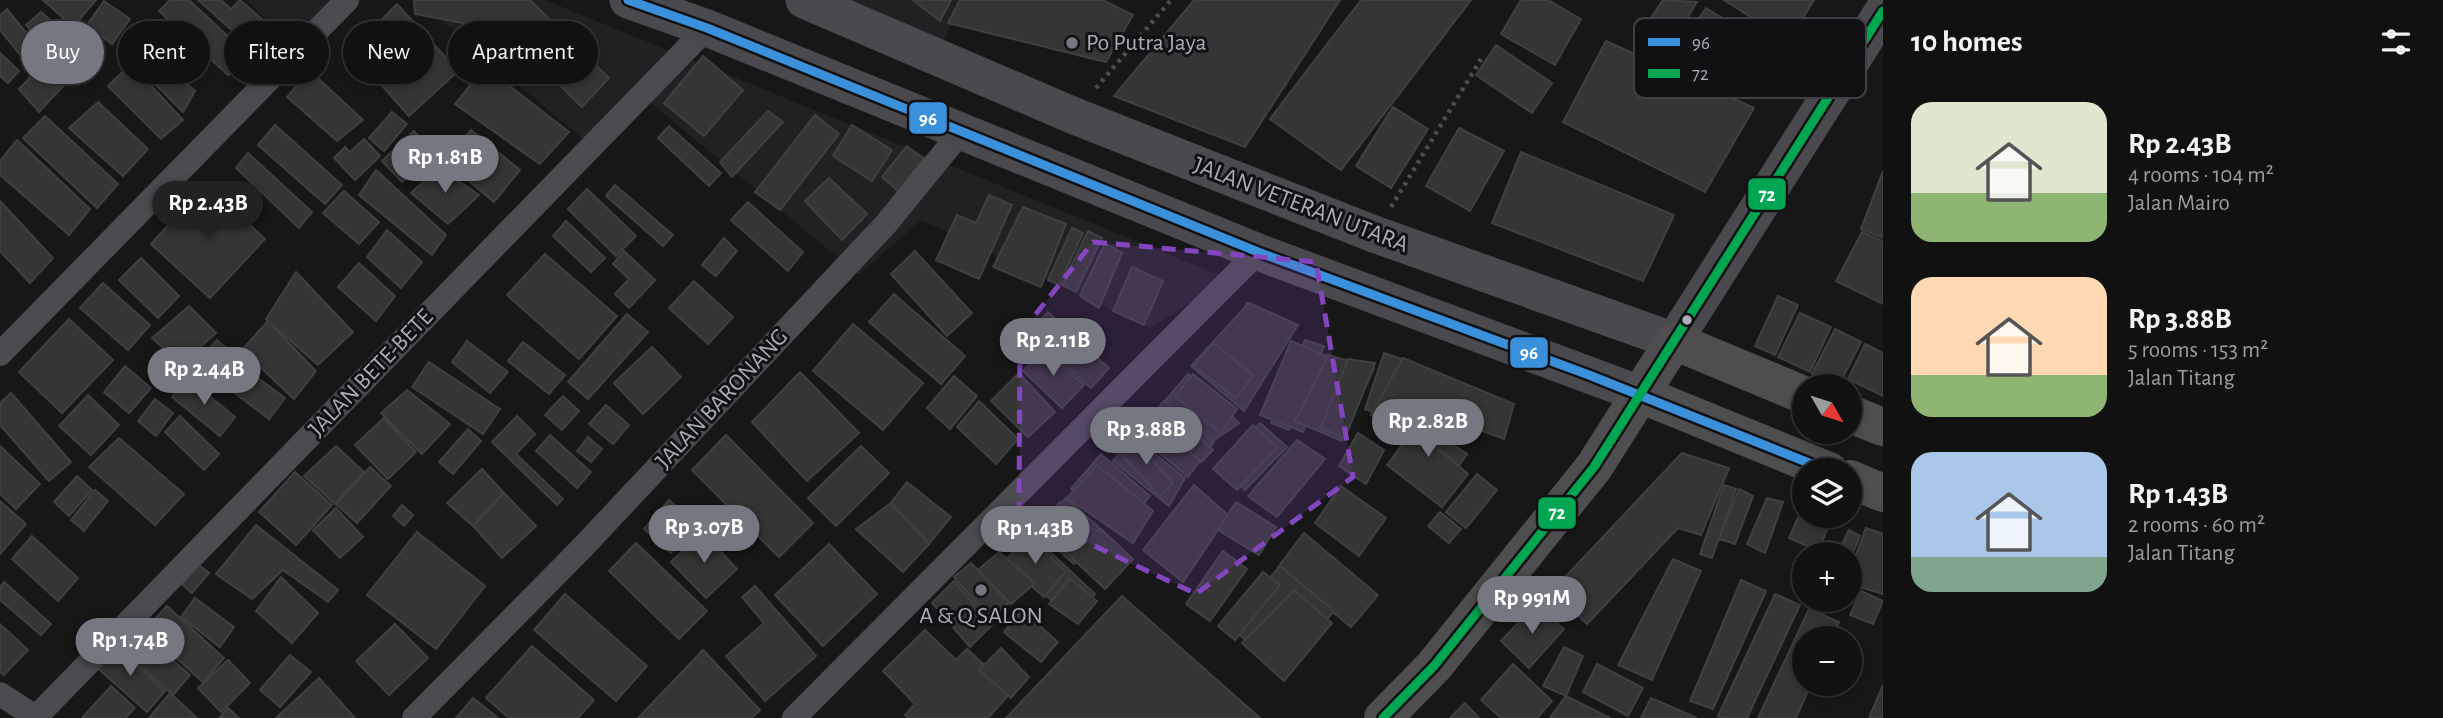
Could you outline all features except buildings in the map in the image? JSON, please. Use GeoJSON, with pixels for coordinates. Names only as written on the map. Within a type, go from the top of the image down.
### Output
{"type":"FeatureCollection","features":[{"type":"Feature","properties":{"kind":"highway"},"geometry":{"type":"LineString","coordinates":[[1383,718],[1434,666],[1594,467],[1674,341]]}},
{"type":"Feature","properties":{"kind":"highway","name":"JALAN VETERAN UTARA"},"geometry":{"type":"LineString","coordinates":[[1674,341],[1792,390]]}},
{"type":"Feature","properties":{"kind":"highway"},"geometry":{"type":"LineString","coordinates":[[1640,394],[1797,458]]}},
{"type":"Feature","properties":{"kind":"highway"},"geometry":{"type":"LineString","coordinates":[[1862,419],[1883,427]]}},
{"type":"Feature","properties":{"kind":"highway"},"geometry":{"type":"LineString","coordinates":[[1862,484],[1883,493]]}},
{"type":"Feature","properties":{"kind":"main road"},"geometry":{"type":"LineString","coordinates":[[628,0],[707,28],[1258,252],[1640,394]]}},
{"type":"Feature","properties":{"kind":"main road","name":"JALAN VETERAN UTARA"},"geometry":{"type":"LineString","coordinates":[[804,0],[1072,115],[1374,234],[1674,341]]}},
{"type":"Feature","properties":{"kind":"main road"},"geometry":{"type":"LineString","coordinates":[[1866,38],[1883,11]]}},
{"type":"Feature","properties":{"kind":"main road"},"geometry":{"type":"LineString","coordinates":[[1674,341],[1828,98]]}},
{"type":"Feature","properties":{"kind":"street"},"geometry":{"type":"LineString","coordinates":[[0,354],[347,0]]}},
{"type":"Feature","properties":{"kind":"street","name":"JALAN BETE-BETE"},"geometry":{"type":"LineString","coordinates":[[36,718],[707,28]]}},
{"type":"Feature","properties":{"kind":"street","name":"JALAN BARONANG"},"geometry":{"type":"LineString","coordinates":[[414,718],[582,548],[867,243],[961,132]]}},
{"type":"Feature","properties":{"kind":"street"},"geometry":{"type":"LineString","coordinates":[[794,718],[1258,252]]}},
{"type":"Feature","properties":{"kind":"street"},"geometry":{"type":"LineString","coordinates":[[0,694],[36,718]]}},
{"type":"Feature","properties":{"kind":"path"},"geometry":{"type":"LineString","coordinates":[[1072,115],[1171,0]]}},
{"type":"Feature","properties":{"kind":"path"},"geometry":{"type":"LineString","coordinates":[[1374,234],[1481,59]]}},
{"type":"Feature","properties":{"kind":"highlighted area"},"geometry":{"type":"Polygon","coordinates":[[[1093,242],[1316,262],[1353,477],[1196,594],[1019,510],[1020,334],[1093,242]]]}},
{"type":"Feature","properties":{"kind":"shaded area"},"geometry":{"type":"Polygon","coordinates":[[[246,0],[362,0],[329,35],[329,21],[268,21],[246,0]]]}},
{"type":"Feature","properties":{"kind":"shaded area"},"geometry":{"type":"Polygon","coordinates":[[[418,0],[545,0],[596,21],[448,21],[448,25],[418,0]]]}},
{"type":"Feature","properties":{"kind":"shaded area"},"geometry":{"type":"Polygon","coordinates":[[[847,0],[963,0],[943,42],[847,0]]]}},
{"type":"Feature","properties":{"kind":"shaded area"},"geometry":{"type":"Polygon","coordinates":[[[598,22],[1229,279],[1151,328],[921,220],[859,275],[639,93],[584,140],[518,84],[598,84],[598,22]]]}},
{"type":"Feature","properties":{"kind":"transit line","name":"96"},"geometry":{"type":"LineString","coordinates":[[628,0],[707,28],[1258,252],[1589,375],[1796,458]]}},
{"type":"Feature","properties":{"kind":"transit line","name":"72"},"geometry":{"type":"LineString","coordinates":[[1866,38],[1883,11]]}},
{"type":"Feature","properties":{"kind":"transit line","name":"72"},"geometry":{"type":"LineString","coordinates":[[1383,718],[1434,666],[1594,467],[1828,98]]}},
{"type":"Feature","properties":{"kind":"place","name":"Po Putra Jaya"},"geometry":{"type":"Point","coordinates":[1072,43]}},
{"type":"Feature","properties":{"kind":"place","name":"A & Q SALON"},"geometry":{"type":"Point","coordinates":[981,590]}}]}
